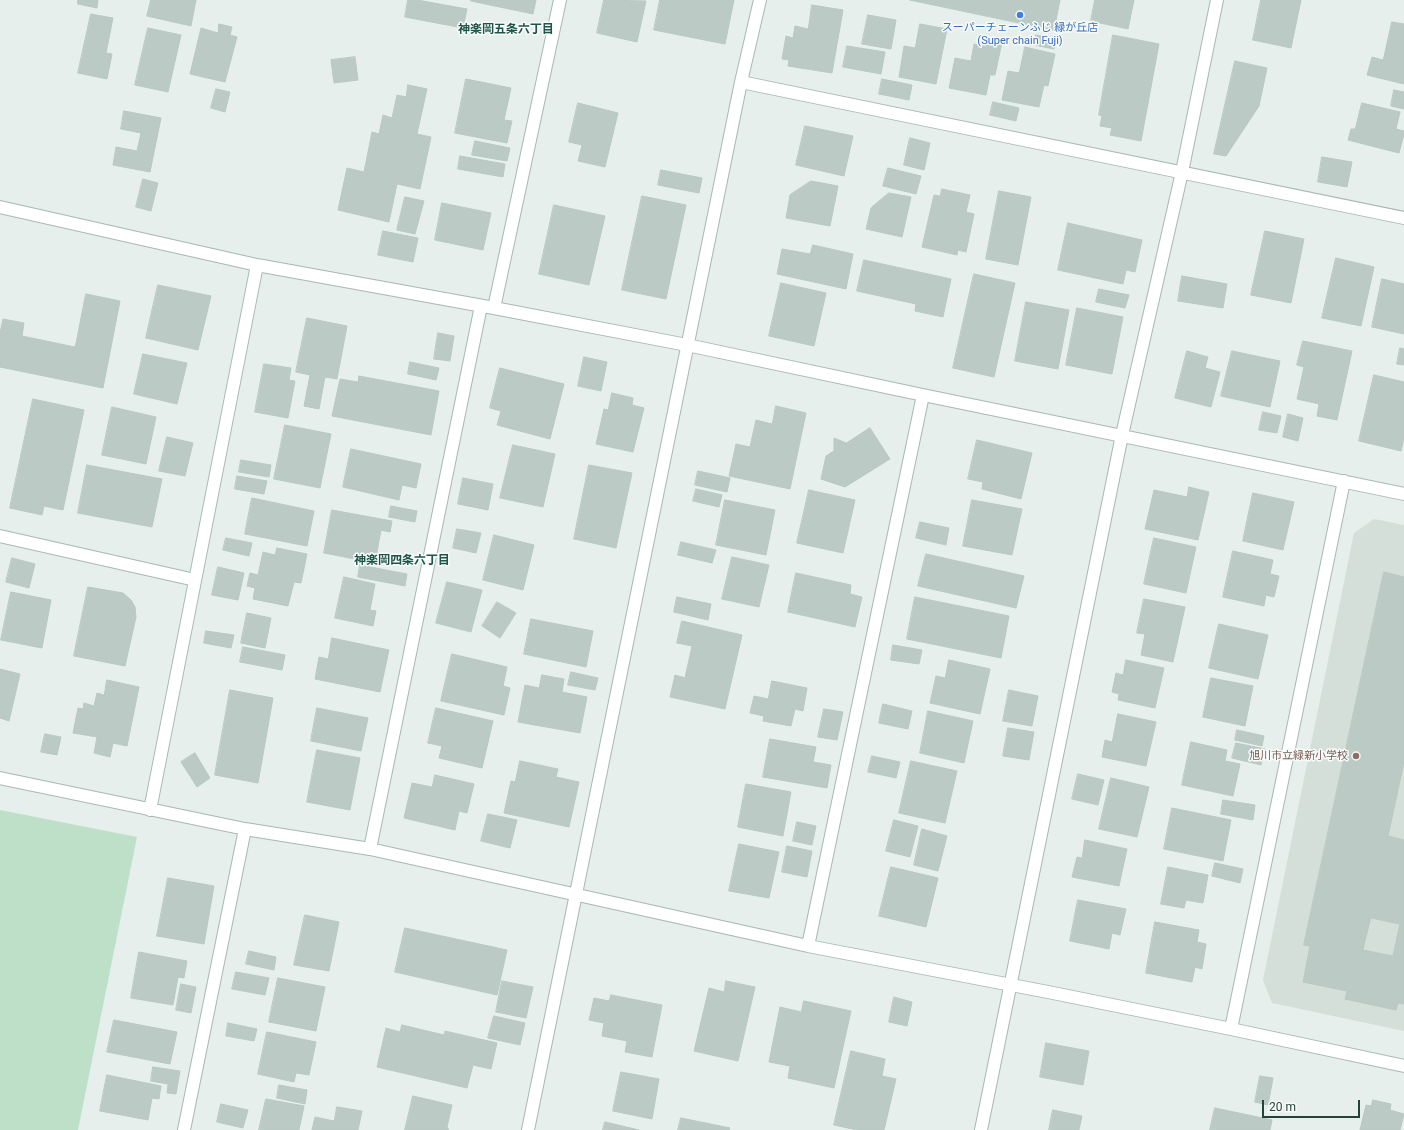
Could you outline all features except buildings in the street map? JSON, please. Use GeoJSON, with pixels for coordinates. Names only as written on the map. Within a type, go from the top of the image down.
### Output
{"type":"FeatureCollection","features":[{"type":"Feature","properties":{"kind":"street"},"geometry":{"type":"LineString","coordinates":[[494,308],[560,0]]}},
{"type":"Feature","properties":{"kind":"street"},"geometry":{"type":"LineString","coordinates":[[528,1130],[687,345],[741,82],[760,0]]}},
{"type":"Feature","properties":{"kind":"street"},"geometry":{"type":"LineString","coordinates":[[981,1130],[1122,435],[1182,172],[1217,0]]}},
{"type":"Feature","properties":{"kind":"street"},"geometry":{"type":"LineString","coordinates":[[741,82],[1404,218]]}},
{"type":"Feature","properties":{"kind":"street"},"geometry":{"type":"LineString","coordinates":[[0,207],[257,265],[687,345],[1404,494]]}},
{"type":"Feature","properties":{"kind":"street"},"geometry":{"type":"LineString","coordinates":[[150,810],[257,265]]}},
{"type":"Feature","properties":{"kind":"street"},"geometry":{"type":"LineString","coordinates":[[370,849],[481,306]]}},
{"type":"Feature","properties":{"kind":"street"},"geometry":{"type":"LineString","coordinates":[[808,946],[923,395]]}},
{"type":"Feature","properties":{"kind":"street"},"geometry":{"type":"LineString","coordinates":[[1231,1029],[1344,481]]}},
{"type":"Feature","properties":{"kind":"street"},"geometry":{"type":"LineString","coordinates":[[0,536],[195,580]]}},
{"type":"Feature","properties":{"kind":"street"},"geometry":{"type":"LineString","coordinates":[[0,778],[245,829],[370,849],[808,946],[1010,984],[1404,1066]]}},
{"type":"Feature","properties":{"kind":"street"},"geometry":{"type":"LineString","coordinates":[[184,1130],[245,829]]}},
{"type":"Feature","properties":{"kind":"shaded area","name":"旭川市立緑新小学校"},"geometry":{"type":"Polygon","coordinates":[[[1374,519],[1404,525],[1404,1031],[1272,1003],[1263,980],[1354,533],[1374,519]]]}},
{"type":"Feature","properties":{"kind":"green space"},"geometry":{"type":"Polygon","coordinates":[[[0,810],[137,837],[78,1130],[0,1130],[0,810]]]}},
{"type":"Feature","properties":{"kind":"place","name":"スーパーチェーンふじ 緑が丘店 (Super chain Fuji)"},"geometry":{"type":"Point","coordinates":[1020,15]}},
{"type":"Feature","properties":{"kind":"place","name":"旭川市立緑新小学校"},"geometry":{"type":"Point","coordinates":[1356,756]}},
{"type":"Feature","properties":{"kind":"district","name":"神楽岡五条六丁目"},"geometry":{"type":"Point","coordinates":[506,30]}},
{"type":"Feature","properties":{"kind":"district","name":"神楽岡四条六丁目"},"geometry":{"type":"Point","coordinates":[402,561]}}]}
